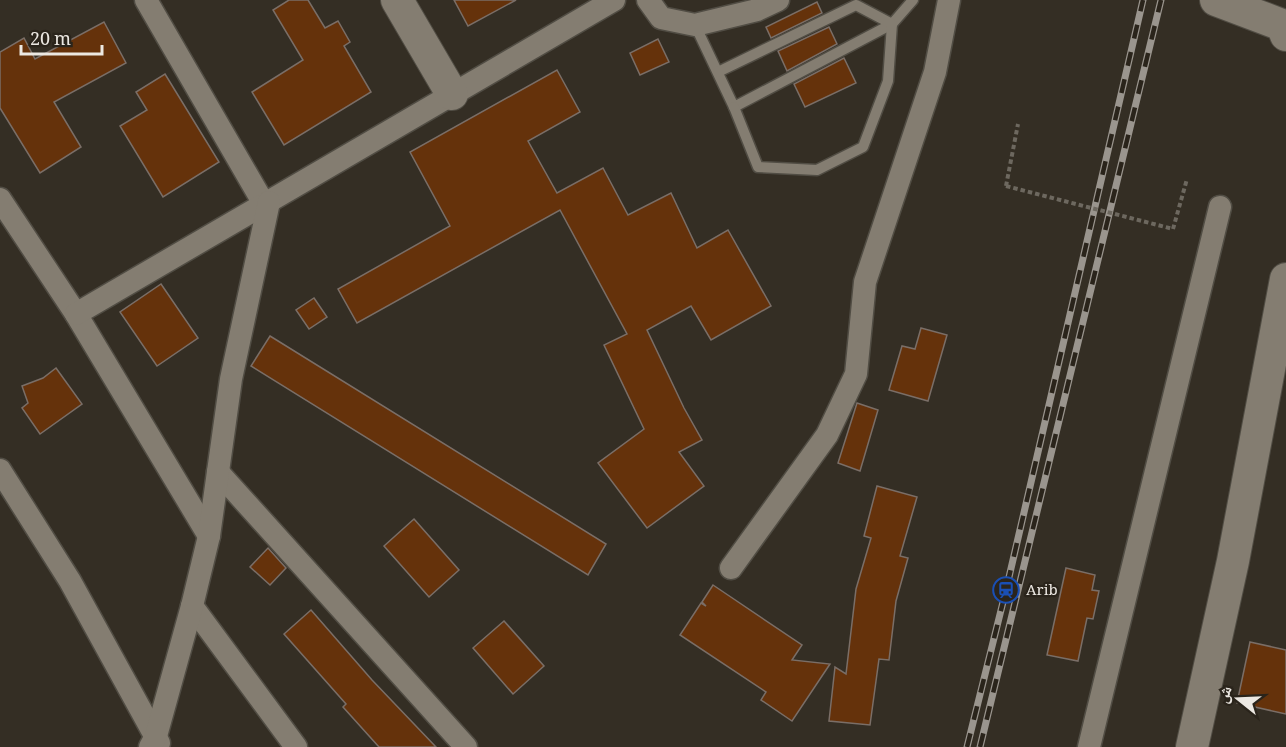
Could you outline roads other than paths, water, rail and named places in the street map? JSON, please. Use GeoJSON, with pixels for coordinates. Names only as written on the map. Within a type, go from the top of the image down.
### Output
{"type":"FeatureCollection","features":[{"type":"Feature","properties":{"kind":"main road"},"geometry":{"type":"LineString","coordinates":[[397,0],[452,94]]}},
{"type":"Feature","properties":{"kind":"main road"},"geometry":{"type":"LineString","coordinates":[[1216,0],[1285,24]]}},
{"type":"Feature","properties":{"kind":"main road"},"geometry":{"type":"LineString","coordinates":[[1191,747],[1233,561],[1286,279]]}},
{"type":"Feature","properties":{"kind":"street"},"geometry":{"type":"LineString","coordinates":[[146,0],[266,203],[231,379],[209,536],[156,743]]}},
{"type":"Feature","properties":{"kind":"street"},"geometry":{"type":"LineString","coordinates":[[76,314],[614,0]]}},
{"type":"Feature","properties":{"kind":"street"},"geometry":{"type":"LineString","coordinates":[[648,0],[661,18],[695,25],[757,10],[778,0]]}},
{"type":"Feature","properties":{"kind":"street"},"geometry":{"type":"LineString","coordinates":[[731,568],[827,435],[856,374],[865,282],[934,72],[949,0]]}},
{"type":"Feature","properties":{"kind":"street"},"geometry":{"type":"LineString","coordinates":[[0,199],[76,314],[209,536]]}},
{"type":"Feature","properties":{"kind":"street"},"geometry":{"type":"LineString","coordinates":[[1089,747],[1220,207]]}},
{"type":"Feature","properties":{"kind":"street"},"geometry":{"type":"LineString","coordinates":[[0,470],[70,581],[156,743]]}},
{"type":"Feature","properties":{"kind":"street"},"geometry":{"type":"LineString","coordinates":[[218,472],[466,747]]}},
{"type":"Feature","properties":{"kind":"street"},"geometry":{"type":"LineString","coordinates":[[192,606],[296,747]]}},
{"type":"Feature","properties":{"kind":"lane"},"geometry":{"type":"LineString","coordinates":[[734,107],[892,24],[913,0]]}},
{"type":"Feature","properties":{"kind":"lane"},"geometry":{"type":"LineString","coordinates":[[718,72],[856,5],[892,24]]}},
{"type":"Feature","properties":{"kind":"lane"},"geometry":{"type":"LineString","coordinates":[[695,25],[734,107],[758,167],[817,170],[863,147],[888,81],[892,24]]}},
{"type":"Feature","properties":{"kind":"railway"},"geometry":{"type":"LineString","coordinates":[[967,747],[1006,590],[1143,0]]}},
{"type":"Feature","properties":{"kind":"railway"},"geometry":{"type":"LineString","coordinates":[[980,747],[1161,0]]}},
{"type":"Feature","properties":{"kind":"place","name":"Arib"},"geometry":{"type":"Point","coordinates":[1006,590]}}]}
